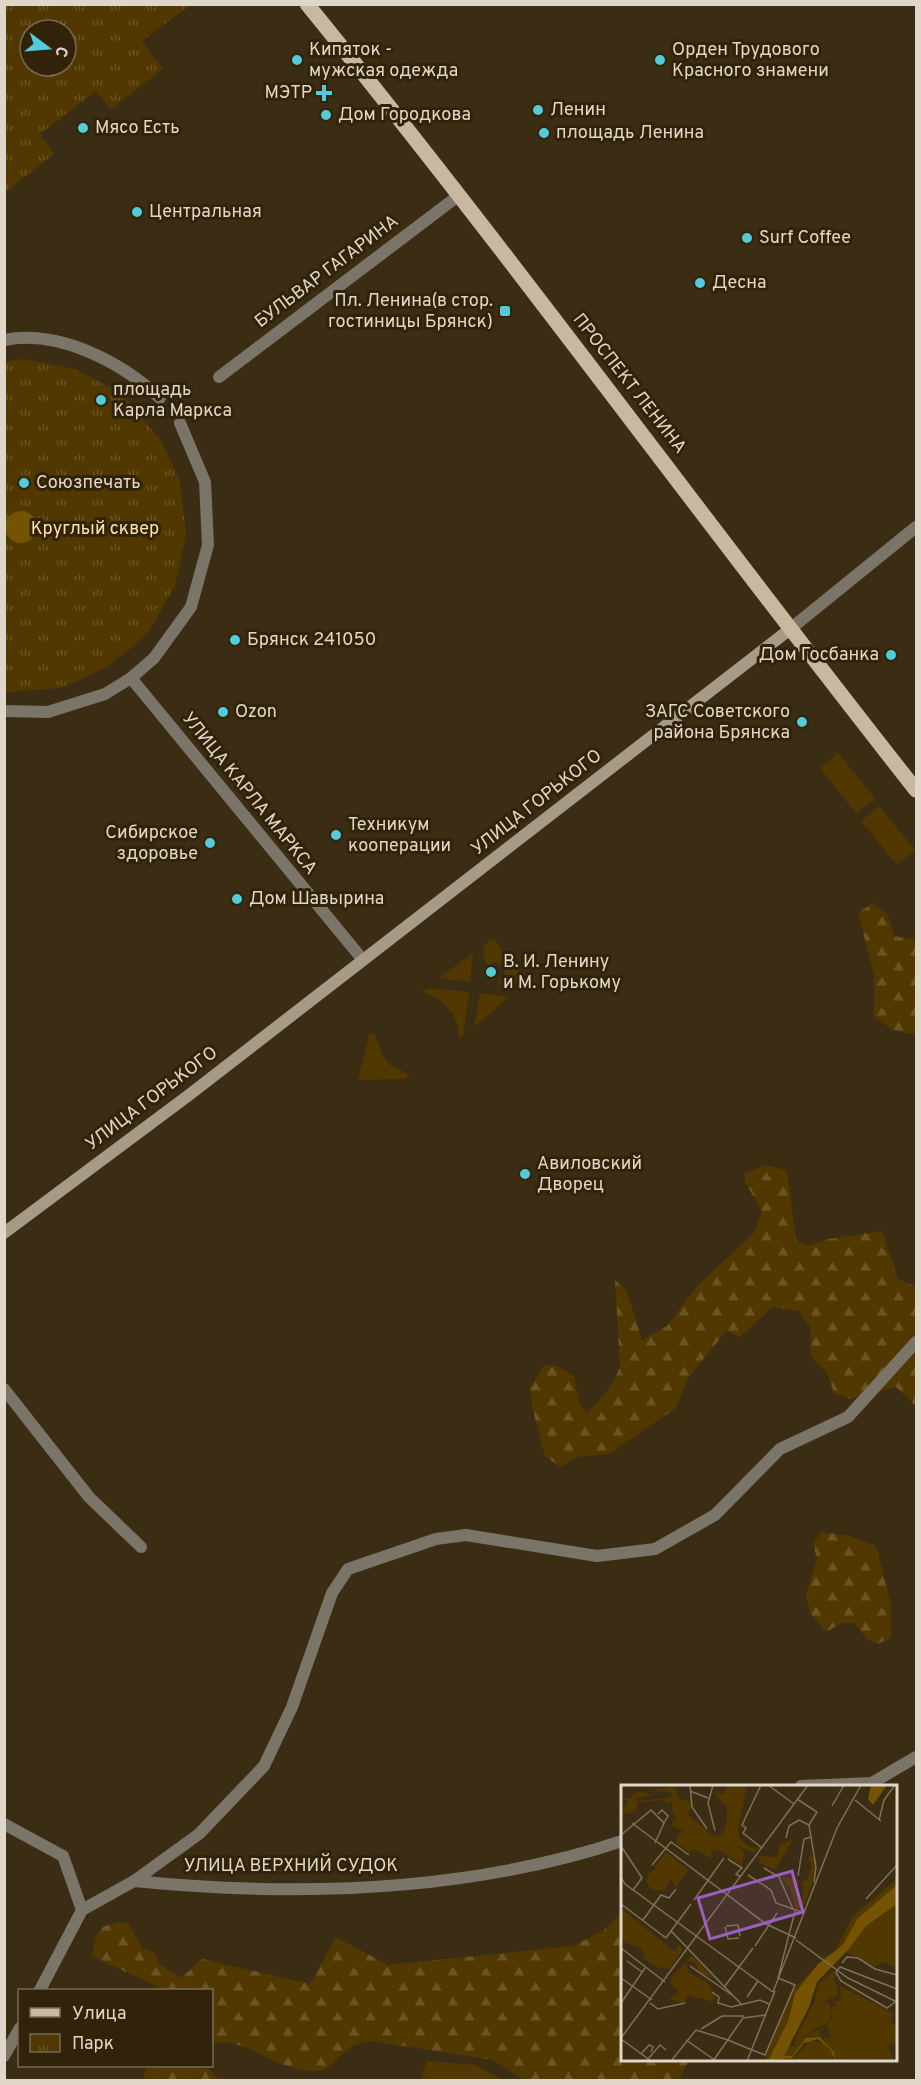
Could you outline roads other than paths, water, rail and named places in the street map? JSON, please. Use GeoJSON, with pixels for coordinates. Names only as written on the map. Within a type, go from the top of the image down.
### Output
{"type":"FeatureCollection","features":[{"type":"Feature","properties":{"kind":"main road","name":"ПРОСПЕКТ ЛЕНИНА"},"geometry":{"type":"LineString","coordinates":[[307,4],[644,434],[789,630],[916,790]]}},
{"type":"Feature","properties":{"kind":"street","name":"БУЛЬВАР ГАГАРИНА"},"geometry":{"type":"LineString","coordinates":[[219,377],[458,196]]}},
{"type":"Feature","properties":{"kind":"street"},"geometry":{"type":"LineString","coordinates":[[4,340],[18,337],[81,347],[137,376],[160,398]]}},
{"type":"Feature","properties":{"kind":"street"},"geometry":{"type":"LineString","coordinates":[[4,711],[48,712],[105,694],[131,678],[154,658],[191,607],[208,545],[205,482],[180,423]]}},
{"type":"Feature","properties":{"kind":"street","name":"УЛИЦА ГОРЬКОГО"},"geometry":{"type":"LineString","coordinates":[[4,1233],[363,960],[789,630],[916,527]]}},
{"type":"Feature","properties":{"kind":"street","name":"УЛИЦА КАРЛА МАРКСА"},"geometry":{"type":"LineString","coordinates":[[131,678],[363,960]]}},
{"type":"Feature","properties":{"kind":"street"},"geometry":{"type":"LineString","coordinates":[[41,1989],[82,1911],[134,1881],[200,1834],[264,1766],[292,1707],[332,1593],[348,1569],[436,1539],[466,1535],[597,1556],[655,1549],[715,1515],[780,1449],[848,1417],[916,1342]]}},
{"type":"Feature","properties":{"kind":"street"},"geometry":{"type":"LineString","coordinates":[[4,1389],[90,1497],[141,1547]]}},
{"type":"Feature","properties":{"kind":"street"},"geometry":{"type":"LineString","coordinates":[[825,1785],[872,1783],[916,1757]]}},
{"type":"Feature","properties":{"kind":"street"},"geometry":{"type":"LineString","coordinates":[[4,1824],[63,1856],[82,1911]]}},
{"type":"Feature","properties":{"kind":"street","name":"УЛИЦА ВЕРХНИЙ СУДОК"},"geometry":{"type":"LineString","coordinates":[[134,1881],[203,1888],[380,1886],[498,1873],[621,1841]]}},
{"type":"Feature","properties":{"kind":"street"},"geometry":{"type":"LineString","coordinates":[[4,2056],[18,2032]]}},
{"type":"Feature","properties":{"kind":"place","name":"Кипяток - мужская одежда"},"geometry":{"type":"Point","coordinates":[297,60]}},
{"type":"Feature","properties":{"kind":"place","name":"Орден Трудового Красного знамени"},"geometry":{"type":"Point","coordinates":[660,60]}},
{"type":"Feature","properties":{"kind":"place","name":"МЭТР"},"geometry":{"type":"Point","coordinates":[324,93]}},
{"type":"Feature","properties":{"kind":"place","name":"Ленин"},"geometry":{"type":"Point","coordinates":[538,110]}},
{"type":"Feature","properties":{"kind":"place","name":"Дом Городкова"},"geometry":{"type":"Point","coordinates":[326,115]}},
{"type":"Feature","properties":{"kind":"place","name":"Мясо Есть"},"geometry":{"type":"Point","coordinates":[83,128]}},
{"type":"Feature","properties":{"kind":"place","name":"площадь Ленина"},"geometry":{"type":"Point","coordinates":[544,133]}},
{"type":"Feature","properties":{"kind":"place","name":"Центральная"},"geometry":{"type":"Point","coordinates":[137,212]}},
{"type":"Feature","properties":{"kind":"place","name":"Surf Coffee"},"geometry":{"type":"Point","coordinates":[747,238]}},
{"type":"Feature","properties":{"kind":"place","name":"Десна"},"geometry":{"type":"Point","coordinates":[700,283]}},
{"type":"Feature","properties":{"kind":"place","name":"Пл. Ленина(в стор. гостиницы Брянск)"},"geometry":{"type":"Point","coordinates":[505,311]}},
{"type":"Feature","properties":{"kind":"place","name":"площадь Карла Маркса"},"geometry":{"type":"Point","coordinates":[101,400]}},
{"type":"Feature","properties":{"kind":"place","name":"Союзпечать"},"geometry":{"type":"Point","coordinates":[24,483]}},
{"type":"Feature","properties":{"kind":"place","name":"Брянск 241050"},"geometry":{"type":"Point","coordinates":[235,640]}},
{"type":"Feature","properties":{"kind":"place","name":"Дом Госбанка"},"geometry":{"type":"Point","coordinates":[891,655]}},
{"type":"Feature","properties":{"kind":"place","name":"Ozon"},"geometry":{"type":"Point","coordinates":[223,712]}},
{"type":"Feature","properties":{"kind":"place","name":"ЗАГС Советского района Брянска"},"geometry":{"type":"Point","coordinates":[802,722]}},
{"type":"Feature","properties":{"kind":"place","name":"Техникум кооперации"},"geometry":{"type":"Point","coordinates":[336,835]}},
{"type":"Feature","properties":{"kind":"place","name":"Сибирское здоровье"},"geometry":{"type":"Point","coordinates":[210,843]}},
{"type":"Feature","properties":{"kind":"place","name":"Дом Шавырина"},"geometry":{"type":"Point","coordinates":[237,899]}},
{"type":"Feature","properties":{"kind":"place","name":"В. И. Ленину и М. Горькому"},"geometry":{"type":"Point","coordinates":[491,972]}},
{"type":"Feature","properties":{"kind":"place","name":"Авиловский Дворец"},"geometry":{"type":"Point","coordinates":[525,1174]}},
{"type":"Feature","properties":{"kind":"park label","name":"Круглый сквер"},"geometry":{"type":"Point","coordinates":[95,529]}}]}
